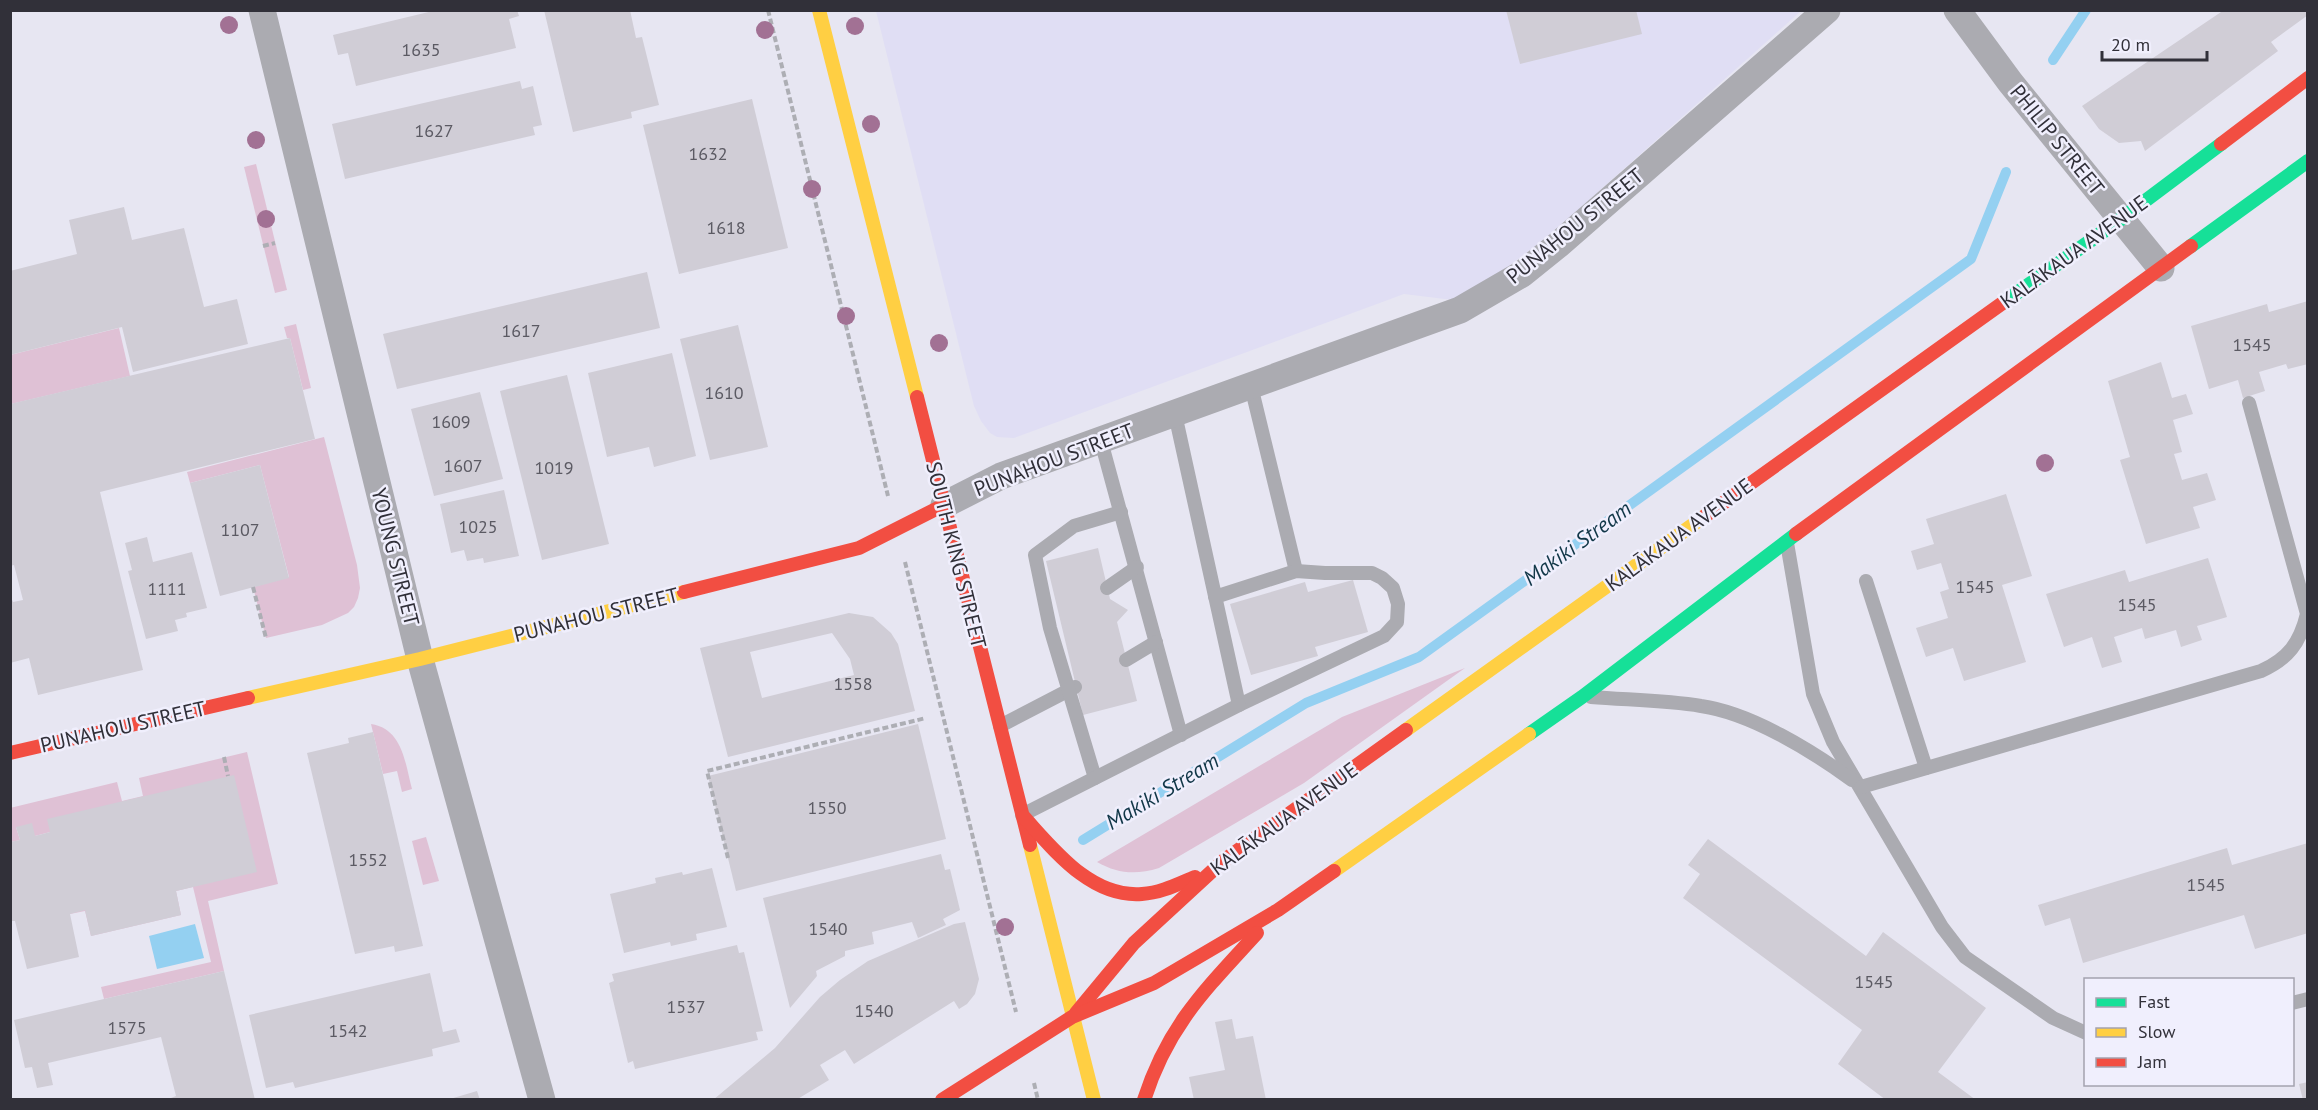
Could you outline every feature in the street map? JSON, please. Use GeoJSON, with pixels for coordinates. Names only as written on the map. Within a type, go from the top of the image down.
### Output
{"type":"FeatureCollection","features":[{"type":"Feature","properties":{"kind":"main road","name":"SOUTH KING STREET"},"geometry":{"type":"LineString","coordinates":[[819,10],[1094,1100]]}},
{"type":"Feature","properties":{"kind":"main road","name":"KALĀKAUA AVENUE"},"geometry":{"type":"LineString","coordinates":[[1072,1017],[1134,943],[1222,861],[2121,219],[2307,78]]}},
{"type":"Feature","properties":{"kind":"main road","name":"KALĀKAUA AVENUE"},"geometry":{"type":"LineString","coordinates":[[942,1100],[1072,1017],[1154,983],[1278,910],[1582,697],[1787,541],[2307,161]]}},
{"type":"Feature","properties":{"kind":"main road","name":"PUNAHOU STREET"},"geometry":{"type":"LineString","coordinates":[[10,753],[420,659],[859,548],[944,506]]}},
{"type":"Feature","properties":{"kind":"main road"},"geometry":{"type":"LineString","coordinates":[[1022,815],[1083,877],[1095,885],[1120,894],[1149,894],[1168,889],[1222,861]]}},
{"type":"Feature","properties":{"kind":"main road"},"geometry":{"type":"LineString","coordinates":[[1144,1100],[1154,1066],[1176,1024],[1278,910]]}},
{"type":"Feature","properties":{"kind":"street","name":"YOUNG STREET"},"geometry":{"type":"LineString","coordinates":[[262,10],[420,659],[542,1100]]}},
{"type":"Feature","properties":{"kind":"street","name":"PUNAHOU STREET"},"geometry":{"type":"LineString","coordinates":[[944,506],[1001,476],[1460,310],[1522,274],[1558,246],[1827,10]]}},
{"type":"Feature","properties":{"kind":"street","name":"PHILIP STREET"},"geometry":{"type":"LineString","coordinates":[[1957,10],[2010,82],[2161,268]]}},
{"type":"Feature","properties":{"kind":"lane"},"geometry":{"type":"LineString","coordinates":[[1251,386],[1296,571]]}},
{"type":"Feature","properties":{"kind":"lane"},"geometry":{"type":"LineString","coordinates":[[1861,787],[2261,670],[2276,664],[2289,654],[2298,642],[2307,614],[2249,403]]}},
{"type":"Feature","properties":{"kind":"lane"},"geometry":{"type":"LineString","coordinates":[[1174,414],[1239,705]]}},
{"type":"Feature","properties":{"kind":"lane"},"geometry":{"type":"LineString","coordinates":[[1101,441],[1181,735]]}},
{"type":"Feature","properties":{"kind":"lane"},"geometry":{"type":"LineString","coordinates":[[1095,778],[1035,555],[1074,526],[1121,512]]}},
{"type":"Feature","properties":{"kind":"lane"},"geometry":{"type":"LineString","coordinates":[[1787,541],[1813,694],[1833,742],[1942,927],[1965,957],[2053,1018],[2084,1033]]}},
{"type":"Feature","properties":{"kind":"lane"},"geometry":{"type":"LineString","coordinates":[[1107,588],[1137,567]]}},
{"type":"Feature","properties":{"kind":"lane"},"geometry":{"type":"LineString","coordinates":[[1022,815],[1239,705],[1384,636],[1397,622],[1398,604],[1393,588],[1372,573],[1296,571],[1215,597]]}},
{"type":"Feature","properties":{"kind":"lane"},"geometry":{"type":"LineString","coordinates":[[1866,581],[1926,768]]}},
{"type":"Feature","properties":{"kind":"lane"},"geometry":{"type":"LineString","coordinates":[[1126,660],[1156,642]]}},
{"type":"Feature","properties":{"kind":"lane"},"geometry":{"type":"LineString","coordinates":[[999,726],[1072,688]]}},
{"type":"Feature","properties":{"kind":"lane"},"geometry":{"type":"LineString","coordinates":[[1582,697],[1702,706],[1742,718],[1781,735],[1813,753],[1861,787]]}},
{"type":"Feature","properties":{"kind":"path"},"geometry":{"type":"LineString","coordinates":[[768,10],[880,464]]}},
{"type":"Feature","properties":{"kind":"path"},"geometry":{"type":"LineString","coordinates":[[263,246],[275,243]]}},
{"type":"Feature","properties":{"kind":"path"},"geometry":{"type":"LineString","coordinates":[[910,584],[1006,973]]}},
{"type":"Feature","properties":{"kind":"path"},"geometry":{"type":"LineString","coordinates":[[253,587],[266,638]]}},
{"type":"Feature","properties":{"kind":"path"},"geometry":{"type":"LineString","coordinates":[[728,858],[706,771],[926,718]]}},
{"type":"Feature","properties":{"kind":"path"},"geometry":{"type":"LineString","coordinates":[[224,757],[228,776]]}},
{"type":"Feature","properties":{"kind":"shaded area"},"geometry":{"type":"Polygon","coordinates":[[[876,11],[1801,11],[1543,241],[1491,279],[1453,300],[1404,294],[1014,438],[997,437],[990,433],[974,406],[876,11]]]}},
{"type":"Feature","properties":{"kind":"shaded area"},"geometry":{"type":"Polygon","coordinates":[[[256,164],[287,290],[275,293],[244,167],[256,164]]]}},
{"type":"Feature","properties":{"kind":"shaded area"},"geometry":{"type":"Polygon","coordinates":[[[296,324],[311,388],[303,390],[290,338],[287,338],[284,327],[296,324]]]}},
{"type":"Feature","properties":{"kind":"shaded area"},"geometry":{"type":"Polygon","coordinates":[[[119,328],[130,376],[11,404],[10,355],[119,328]]]}},
{"type":"Feature","properties":{"kind":"shaded area"},"geometry":{"type":"Polygon","coordinates":[[[324,437],[357,565],[360,588],[358,598],[348,613],[322,625],[266,638],[253,587],[289,577],[260,465],[190,483],[187,472],[324,437]]]}},
{"type":"Feature","properties":{"kind":"shaded area"},"geometry":{"type":"Polygon","coordinates":[[[1465,668],[1304,783],[1159,868],[1143,872],[1127,872],[1112,869],[1097,862],[1342,717],[1465,668]]]}},
{"type":"Feature","properties":{"kind":"shaded area"},"geometry":{"type":"Polygon","coordinates":[[[371,724],[382,727],[396,740],[404,758],[412,789],[402,792],[397,771],[383,774],[371,724]]]}},
{"type":"Feature","properties":{"kind":"shaded area"},"geometry":{"type":"Polygon","coordinates":[[[247,752],[278,884],[208,901],[224,971],[104,999],[101,987],[211,962],[193,887],[176,891],[181,915],[91,936],[85,911],[70,914],[50,832],[35,836],[16,827],[20,840],[11,842],[10,808],[117,782],[122,801],[143,796],[139,778],[247,752]]]}},
{"type":"Feature","properties":{"kind":"shaded area"},"geometry":{"type":"Polygon","coordinates":[[[426,837],[439,881],[423,885],[412,841],[426,837]]]}},
{"type":"Feature","properties":{"kind":"water"},"geometry":{"type":"Polygon","coordinates":[[[195,924],[204,958],[157,969],[149,936],[195,924]]]}},
{"type":"Feature","properties":{"kind":"building"},"geometry":{"type":"Polygon","coordinates":[[[437,10],[517,10],[519,16],[509,19],[516,48],[356,86],[348,53],[338,55],[333,35],[437,10]]]}},
{"type":"Feature","properties":{"kind":"building"},"geometry":{"type":"Polygon","coordinates":[[[544,10],[630,10],[636,38],[642,37],[659,105],[631,112],[632,118],[573,132],[544,10]]]}},
{"type":"Feature","properties":{"kind":"building"},"geometry":{"type":"Polygon","coordinates":[[[1506,10],[1636,10],[1642,34],[1520,64],[1506,10]]]}},
{"type":"Feature","properties":{"kind":"building"},"geometry":{"type":"Polygon","coordinates":[[[2224,10],[2308,10],[2308,15],[2271,42],[2278,51],[2145,151],[2141,141],[2119,143],[2099,129],[2082,106],[2224,10]]]}},
{"type":"Feature","properties":{"kind":"building"},"geometry":{"type":"Polygon","coordinates":[[[520,81],[522,89],[533,86],[542,125],[533,127],[535,135],[345,179],[332,124],[520,81]]]}},
{"type":"Feature","properties":{"kind":"building"},"geometry":{"type":"Polygon","coordinates":[[[752,99],[788,248],[679,274],[643,125],[752,99]]]}},
{"type":"Feature","properties":{"kind":"building"},"geometry":{"type":"Polygon","coordinates":[[[124,207],[132,240],[184,228],[204,307],[237,299],[248,344],[133,372],[122,327],[10,355],[10,271],[77,254],[69,220],[124,207]]]}},
{"type":"Feature","properties":{"kind":"building"},"geometry":{"type":"Polygon","coordinates":[[[647,272],[660,328],[397,389],[383,334],[647,272]]]}},
{"type":"Feature","properties":{"kind":"building"},"geometry":{"type":"Polygon","coordinates":[[[2308,301],[2308,364],[2288,369],[2286,364],[2259,372],[2265,391],[2243,398],[2238,380],[2209,389],[2191,326],[2267,304],[2269,312],[2308,301]]]}},
{"type":"Feature","properties":{"kind":"building"},"geometry":{"type":"Polygon","coordinates":[[[738,325],[768,447],[710,460],[680,339],[738,325]]]}},
{"type":"Feature","properties":{"kind":"building"},"geometry":{"type":"Polygon","coordinates":[[[290,338],[315,439],[100,492],[143,670],[38,695],[29,658],[10,663],[10,595],[13,602],[23,600],[14,565],[10,566],[10,404],[290,338]]]}},
{"type":"Feature","properties":{"kind":"building"},"geometry":{"type":"Polygon","coordinates":[[[672,353],[696,456],[654,467],[649,447],[607,457],[588,373],[672,353]]]}},
{"type":"Feature","properties":{"kind":"building"},"geometry":{"type":"Polygon","coordinates":[[[2161,362],[2172,398],[2186,394],[2193,414],[2173,420],[2182,452],[2174,454],[2182,480],[2207,473],[2216,500],[2193,507],[2200,528],[2146,544],[2120,460],[2130,457],[2108,381],[2161,362]]]}},
{"type":"Feature","properties":{"kind":"building"},"geometry":{"type":"Polygon","coordinates":[[[567,375],[609,544],[542,560],[500,391],[567,375]]]}},
{"type":"Feature","properties":{"kind":"building"},"geometry":{"type":"Polygon","coordinates":[[[480,392],[503,479],[434,496],[411,409],[480,392]]]}},
{"type":"Feature","properties":{"kind":"building"},"geometry":{"type":"Polygon","coordinates":[[[260,465],[289,578],[220,596],[190,483],[260,465]]]}},
{"type":"Feature","properties":{"kind":"building"},"geometry":{"type":"Polygon","coordinates":[[[504,490],[519,556],[484,563],[483,558],[467,561],[464,550],[451,553],[440,504],[504,490]]]}},
{"type":"Feature","properties":{"kind":"building"},"geometry":{"type":"Polygon","coordinates":[[[2006,494],[2032,576],[2002,585],[2026,662],[1964,681],[1953,648],[1926,657],[1916,628],[1948,618],[1940,592],[1949,589],[1941,563],[1917,570],[1911,551],[1934,544],[1926,519],[2006,494]]]}},
{"type":"Feature","properties":{"kind":"building"},"geometry":{"type":"Polygon","coordinates":[[[147,537],[153,562],[192,552],[207,608],[186,613],[187,617],[175,620],[178,631],[146,639],[128,571],[132,570],[125,543],[147,537]]]}},
{"type":"Feature","properties":{"kind":"building"},"geometry":{"type":"Polygon","coordinates":[[[1098,548],[1110,599],[1128,610],[1117,622],[1137,701],[1083,715],[1046,561],[1098,548]]]}},
{"type":"Feature","properties":{"kind":"building"},"geometry":{"type":"Polygon","coordinates":[[[2208,558],[2227,617],[2197,626],[2202,640],[2181,647],[2176,630],[2145,639],[2142,628],[2114,637],[2122,662],[2102,668],[2092,637],[2064,647],[2046,594],[2125,570],[2129,582],[2208,558]]]}},
{"type":"Feature","properties":{"kind":"building"},"geometry":{"type":"Polygon","coordinates":[[[1353,580],[1368,632],[1315,647],[1318,656],[1251,675],[1230,604],[1305,582],[1308,592],[1353,580]]]}},
{"type":"Feature","properties":{"kind":"building"},"geometry":{"type":"Polygon","coordinates":[[[849,613],[873,617],[891,633],[898,644],[915,711],[728,757],[700,648],[849,613]],[[832,633],[750,652],[762,698],[854,675],[850,659],[832,633]]]}},
{"type":"Feature","properties":{"kind":"building"},"geometry":{"type":"Polygon","coordinates":[[[918,724],[946,839],[736,891],[708,776],[918,724]]]}},
{"type":"Feature","properties":{"kind":"building"},"geometry":{"type":"Polygon","coordinates":[[[373,732],[423,946],[395,952],[394,946],[355,954],[307,753],[349,743],[348,738],[373,732]]]}},
{"type":"Feature","properties":{"kind":"building"},"geometry":{"type":"Polygon","coordinates":[[[234,775],[257,872],[176,891],[181,915],[91,936],[85,910],[70,914],[79,957],[27,969],[15,921],[10,921],[10,842],[20,840],[16,827],[32,823],[35,836],[50,832],[47,819],[234,775]]]}},
{"type":"Feature","properties":{"kind":"building"},"geometry":{"type":"Polygon","coordinates":[[[1708,839],[1866,956],[1883,932],[1986,1008],[1938,1072],[1976,1100],[1886,1100],[1838,1064],[1862,1030],[1683,898],[1700,874],[1688,865],[1708,839]]]}},
{"type":"Feature","properties":{"kind":"building"},"geometry":{"type":"Polygon","coordinates":[[[2308,843],[2308,933],[2255,949],[2244,915],[2083,963],[2070,918],[2045,926],[2038,905],[2227,848],[2232,865],[2308,843]]]}},
{"type":"Feature","properties":{"kind":"building"},"geometry":{"type":"Polygon","coordinates":[[[941,854],[945,870],[950,869],[960,910],[943,919],[946,925],[918,938],[912,922],[872,932],[874,944],[845,951],[845,956],[816,971],[817,976],[790,1008],[763,898],[941,854]]]}},
{"type":"Feature","properties":{"kind":"building"},"geometry":{"type":"Polygon","coordinates":[[[712,868],[727,927],[696,934],[697,940],[671,946],[670,942],[624,953],[610,894],[656,883],[655,878],[682,872],[683,875],[712,868]]]}},
{"type":"Feature","properties":{"kind":"building"},"geometry":{"type":"Polygon","coordinates":[[[965,922],[979,979],[975,994],[967,1004],[959,1009],[954,1001],[854,1064],[845,1050],[820,1065],[829,1080],[796,1100],[713,1100],[775,1048],[820,997],[840,980],[868,961],[954,924],[965,922]]]}},
{"type":"Feature","properties":{"kind":"building"},"geometry":{"type":"Polygon","coordinates":[[[737,945],[739,953],[744,952],[763,1031],[756,1032],[758,1040],[635,1069],[633,1061],[628,1063],[609,983],[614,981],[612,974],[737,945]]]}},
{"type":"Feature","properties":{"kind":"building"},"geometry":{"type":"Polygon","coordinates":[[[224,971],[255,1100],[166,1100],[176,1096],[161,1037],[48,1063],[53,1085],[37,1088],[32,1067],[25,1068],[14,1020],[224,971]]]}},
{"type":"Feature","properties":{"kind":"building"},"geometry":{"type":"Polygon","coordinates":[[[430,973],[443,1032],[456,1029],[460,1042],[432,1049],[433,1056],[295,1088],[293,1082],[266,1088],[249,1015],[430,973]]]}},
{"type":"Feature","properties":{"kind":"building"},"geometry":{"type":"Polygon","coordinates":[[[1232,1019],[1236,1039],[1253,1036],[1266,1100],[1194,1100],[1189,1077],[1225,1070],[1215,1022],[1232,1019]]]}},
{"type":"Feature","properties":{"kind":"building"},"geometry":{"type":"Polygon","coordinates":[[[2308,1082],[2308,1100],[2303,1100],[2299,1084],[2308,1082]]]}},
{"type":"Feature","properties":{"kind":"building"},"geometry":{"type":"Polygon","coordinates":[[[477,1091],[480,1100],[450,1100],[450,1099],[477,1091]]]}},
{"type":"Feature","properties":{"kind":"waterway","name":"Makiki Stream"},"geometry":{"type":"LineString","coordinates":[[2053,60],[2086,10]]}},
{"type":"Feature","properties":{"kind":"waterway","name":"Makiki Stream"},"geometry":{"type":"LineString","coordinates":[[1083,840],[1306,703],[1419,657],[1971,259],[2006,172]]}},
{"type":"Feature","properties":{"kind":"traffic: fast"},"geometry":{"type":"LineString","coordinates":[[2004,302],[2221,144]]}},
{"type":"Feature","properties":{"kind":"traffic: fast"},"geometry":{"type":"LineString","coordinates":[[2191,246],[2308,161]]}},
{"type":"Feature","properties":{"kind":"traffic: fast"},"geometry":{"type":"LineString","coordinates":[[1529,734],[1582,697],[1796,534]]}},
{"type":"Feature","properties":{"kind":"traffic: slow"},"geometry":{"type":"LineString","coordinates":[[819,10],[917,397]]}},
{"type":"Feature","properties":{"kind":"traffic: slow"},"geometry":{"type":"LineString","coordinates":[[1406,730],[1705,516]]}},
{"type":"Feature","properties":{"kind":"traffic: slow"},"geometry":{"type":"LineString","coordinates":[[248,698],[420,659],[684,592]]}},
{"type":"Feature","properties":{"kind":"traffic: slow"},"geometry":{"type":"LineString","coordinates":[[1334,871],[1529,734]]}},
{"type":"Feature","properties":{"kind":"traffic: slow"},"geometry":{"type":"LineString","coordinates":[[1030,845],[1094,1100]]}},
{"type":"Feature","properties":{"kind":"traffic: jam"},"geometry":{"type":"LineString","coordinates":[[2221,144],[2308,78]]}},
{"type":"Feature","properties":{"kind":"traffic: jam"},"geometry":{"type":"LineString","coordinates":[[1796,534],[2191,246]]}},
{"type":"Feature","properties":{"kind":"traffic: jam"},"geometry":{"type":"LineString","coordinates":[[1705,516],[2004,302]]}},
{"type":"Feature","properties":{"kind":"traffic: jam"},"geometry":{"type":"LineString","coordinates":[[917,397],[1030,845]]}},
{"type":"Feature","properties":{"kind":"traffic: jam"},"geometry":{"type":"LineString","coordinates":[[684,592],[859,548],[944,505]]}},
{"type":"Feature","properties":{"kind":"traffic: jam"},"geometry":{"type":"LineString","coordinates":[[10,753],[248,698]]}},
{"type":"Feature","properties":{"kind":"traffic: jam"},"geometry":{"type":"LineString","coordinates":[[1076,1013],[1134,943],[1223,861],[1406,730]]}},
{"type":"Feature","properties":{"kind":"traffic: jam"},"geometry":{"type":"LineString","coordinates":[[1024,817],[1061,857],[1090,880],[1106,888],[1124,893],[1142,894],[1169,888],[1195,877]]}},
{"type":"Feature","properties":{"kind":"traffic: jam"},"geometry":{"type":"LineString","coordinates":[[942,1100],[1072,1017],[1154,983],[1278,910],[1334,871]]}},
{"type":"Feature","properties":{"kind":"traffic: jam"},"geometry":{"type":"LineString","coordinates":[[1144,1100],[1165,1050],[1190,1009],[1257,933]]}}]}
